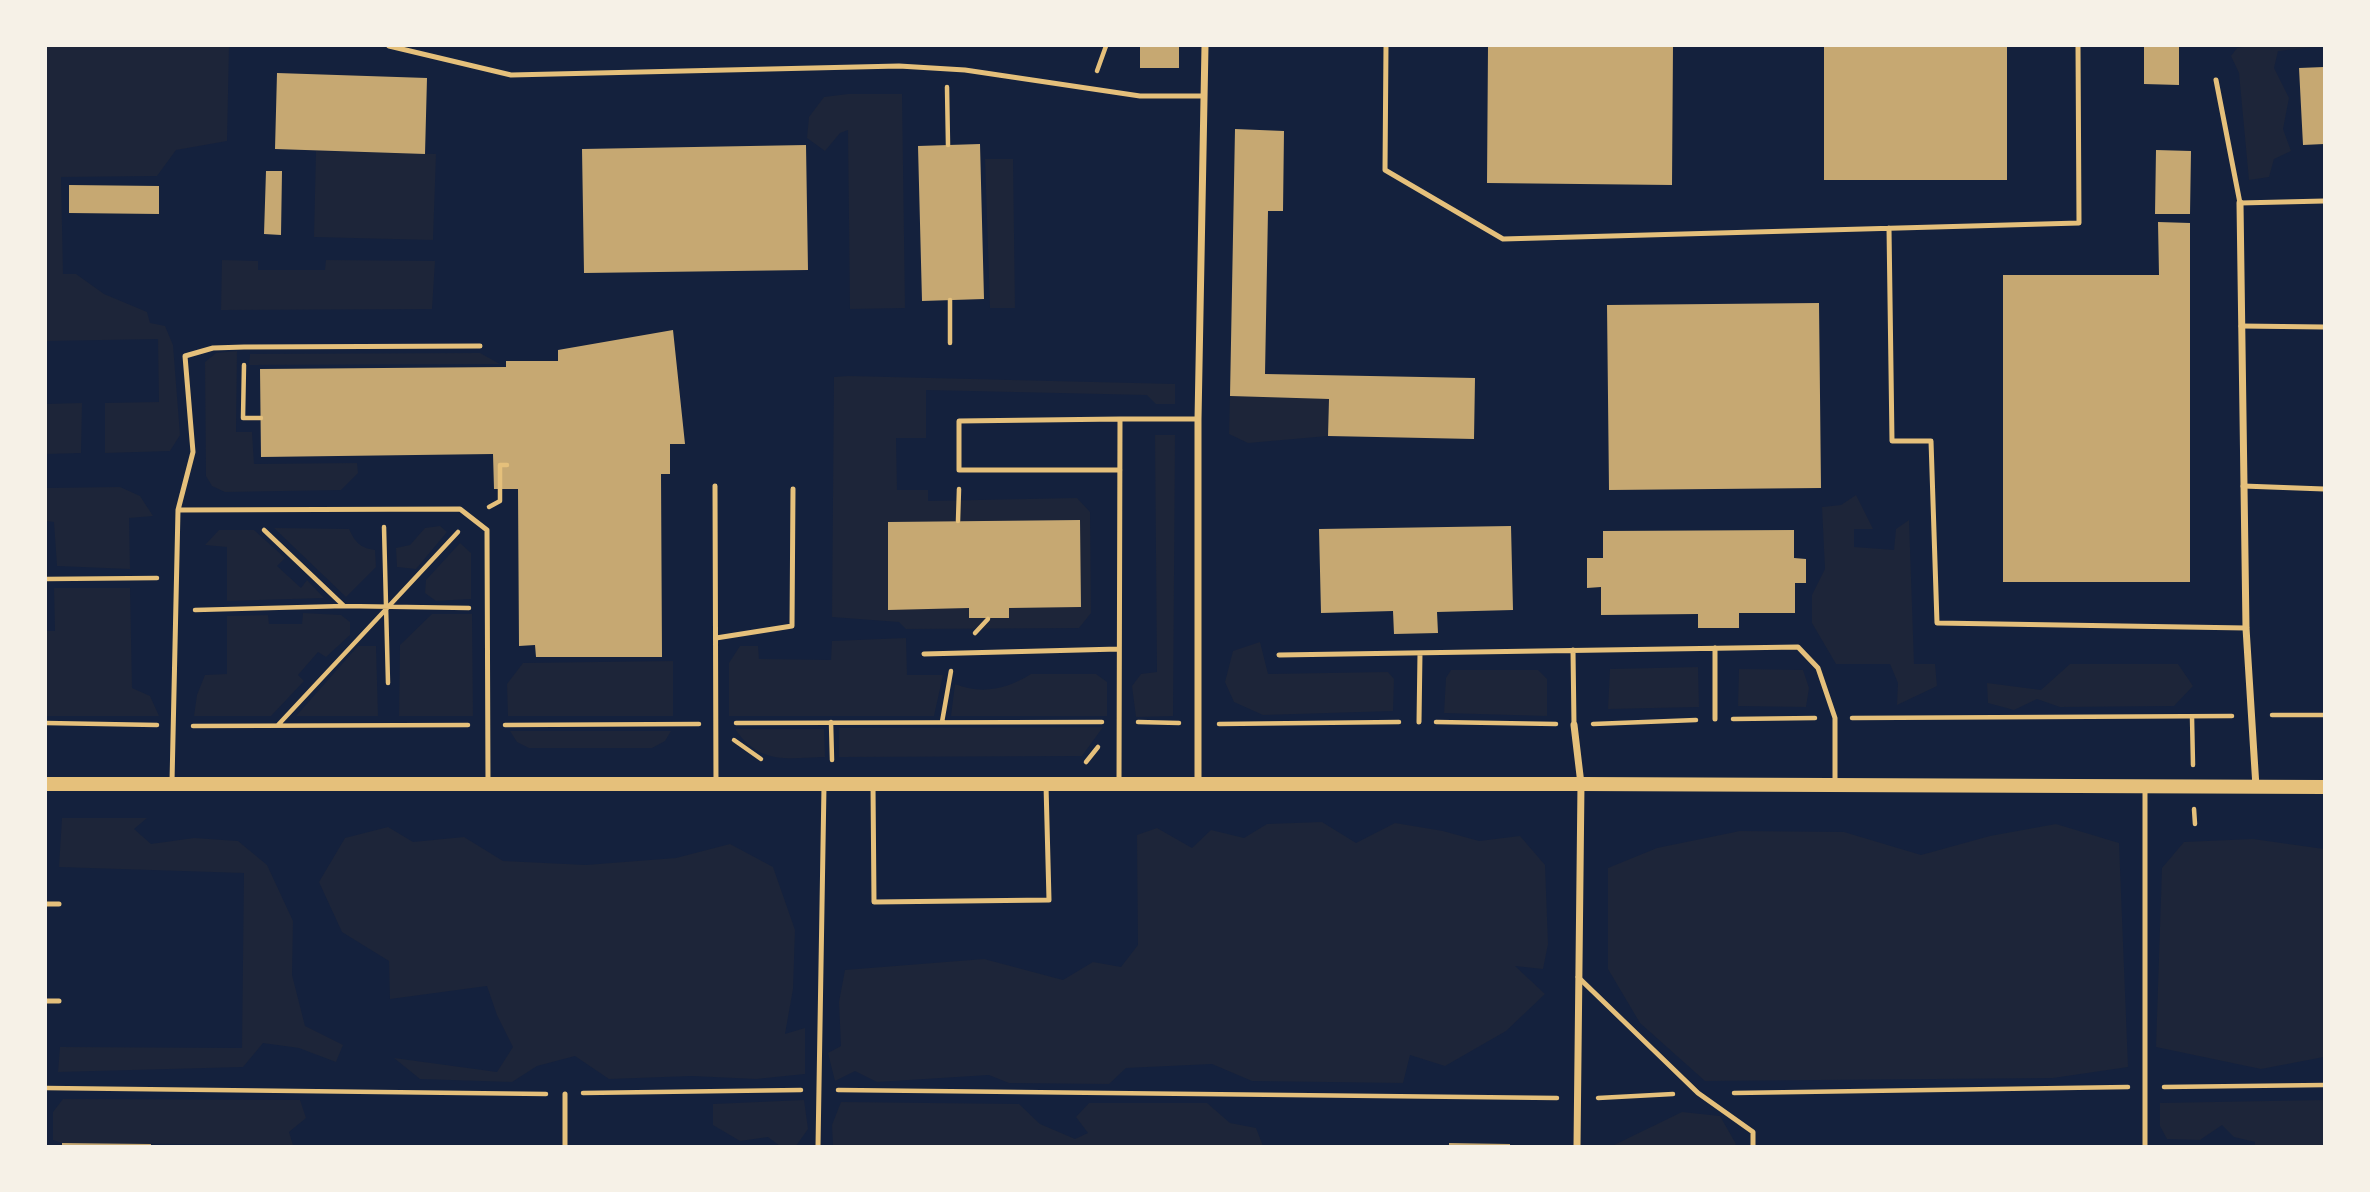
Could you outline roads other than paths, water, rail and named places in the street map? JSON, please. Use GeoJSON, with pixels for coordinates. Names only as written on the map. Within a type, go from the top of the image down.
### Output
{"type":"FeatureCollection","features":[{"type":"Feature","properties":{"kind":"main road"},"geometry":{"type":"LineString","coordinates":[[46,785],[1581,784],[2325,788]]}},
{"type":"Feature","properties":{"kind":"street"},"geometry":{"type":"LineString","coordinates":[[1198,786],[1198,419],[1205,46]]}},
{"type":"Feature","properties":{"kind":"street"},"geometry":{"type":"LineString","coordinates":[[2241,203],[2246,628],[2256,788]]}},
{"type":"Feature","properties":{"kind":"street"},"geometry":{"type":"LineString","coordinates":[[1574,725],[1581,784],[1577,1146]]}},
{"type":"Feature","properties":{"kind":"lane"},"geometry":{"type":"LineString","coordinates":[[389,46],[511,75],[899,66],[947,69],[1140,96],[1204,96]]}},
{"type":"Feature","properties":{"kind":"lane"},"geometry":{"type":"LineString","coordinates":[[1386,46],[1385,170],[1503,239],[2079,223],[2078,46]]}},
{"type":"Feature","properties":{"kind":"lane"},"geometry":{"type":"LineString","coordinates":[[2216,80],[2241,203],[2325,201]]}},
{"type":"Feature","properties":{"kind":"lane"},"geometry":{"type":"LineString","coordinates":[[1889,228],[1892,441],[1931,441],[1937,623],[2246,628]]}},
{"type":"Feature","properties":{"kind":"lane"},"geometry":{"type":"LineString","coordinates":[[2241,326],[2325,327]]}},
{"type":"Feature","properties":{"kind":"lane"},"geometry":{"type":"LineString","coordinates":[[172,785],[178,510],[193,452],[185,356],[213,348],[480,346]]}},
{"type":"Feature","properties":{"kind":"lane"},"geometry":{"type":"LineString","coordinates":[[1119,785],[1120,419]]}},
{"type":"Feature","properties":{"kind":"lane"},"geometry":{"type":"LineString","coordinates":[[1120,470],[959,471],[959,421],[1198,419]]}},
{"type":"Feature","properties":{"kind":"lane"},"geometry":{"type":"LineString","coordinates":[[715,486],[716,785]]}},
{"type":"Feature","properties":{"kind":"lane"},"geometry":{"type":"LineString","coordinates":[[2243,486],[2325,489]]}},
{"type":"Feature","properties":{"kind":"lane"},"geometry":{"type":"LineString","coordinates":[[716,638],[792,626],[793,489]]}},
{"type":"Feature","properties":{"kind":"lane"},"geometry":{"type":"LineString","coordinates":[[178,510],[460,509],[487,530],[488,783]]}},
{"type":"Feature","properties":{"kind":"lane"},"geometry":{"type":"LineString","coordinates":[[1279,655],[1798,647],[1818,668],[1835,718],[1835,785]]}},
{"type":"Feature","properties":{"kind":"lane"},"geometry":{"type":"LineString","coordinates":[[1715,648],[1715,719]]}},
{"type":"Feature","properties":{"kind":"lane"},"geometry":{"type":"LineString","coordinates":[[924,654],[1119,649]]}},
{"type":"Feature","properties":{"kind":"lane"},"geometry":{"type":"LineString","coordinates":[[1573,650],[1574,725]]}},
{"type":"Feature","properties":{"kind":"lane"},"geometry":{"type":"LineString","coordinates":[[1419,722],[1420,653]]}},
{"type":"Feature","properties":{"kind":"lane"},"geometry":{"type":"LineString","coordinates":[[818,1146],[824,785]]}},
{"type":"Feature","properties":{"kind":"lane"},"geometry":{"type":"LineString","coordinates":[[873,785],[874,902],[1049,900],[1046,785]]}},
{"type":"Feature","properties":{"kind":"lane"},"geometry":{"type":"LineString","coordinates":[[2145,786],[2145,1146]]}},
{"type":"Feature","properties":{"kind":"lane"},"geometry":{"type":"LineString","coordinates":[[46,904],[59,904]]}},
{"type":"Feature","properties":{"kind":"lane"},"geometry":{"type":"LineString","coordinates":[[1578,977],[1698,1093],[1753,1132],[1753,1146]]}},
{"type":"Feature","properties":{"kind":"lane"},"geometry":{"type":"LineString","coordinates":[[46,1001],[59,1001]]}},
{"type":"Feature","properties":{"kind":"lane"},"geometry":{"type":"LineString","coordinates":[[565,1094],[565,1146]]}}]}
